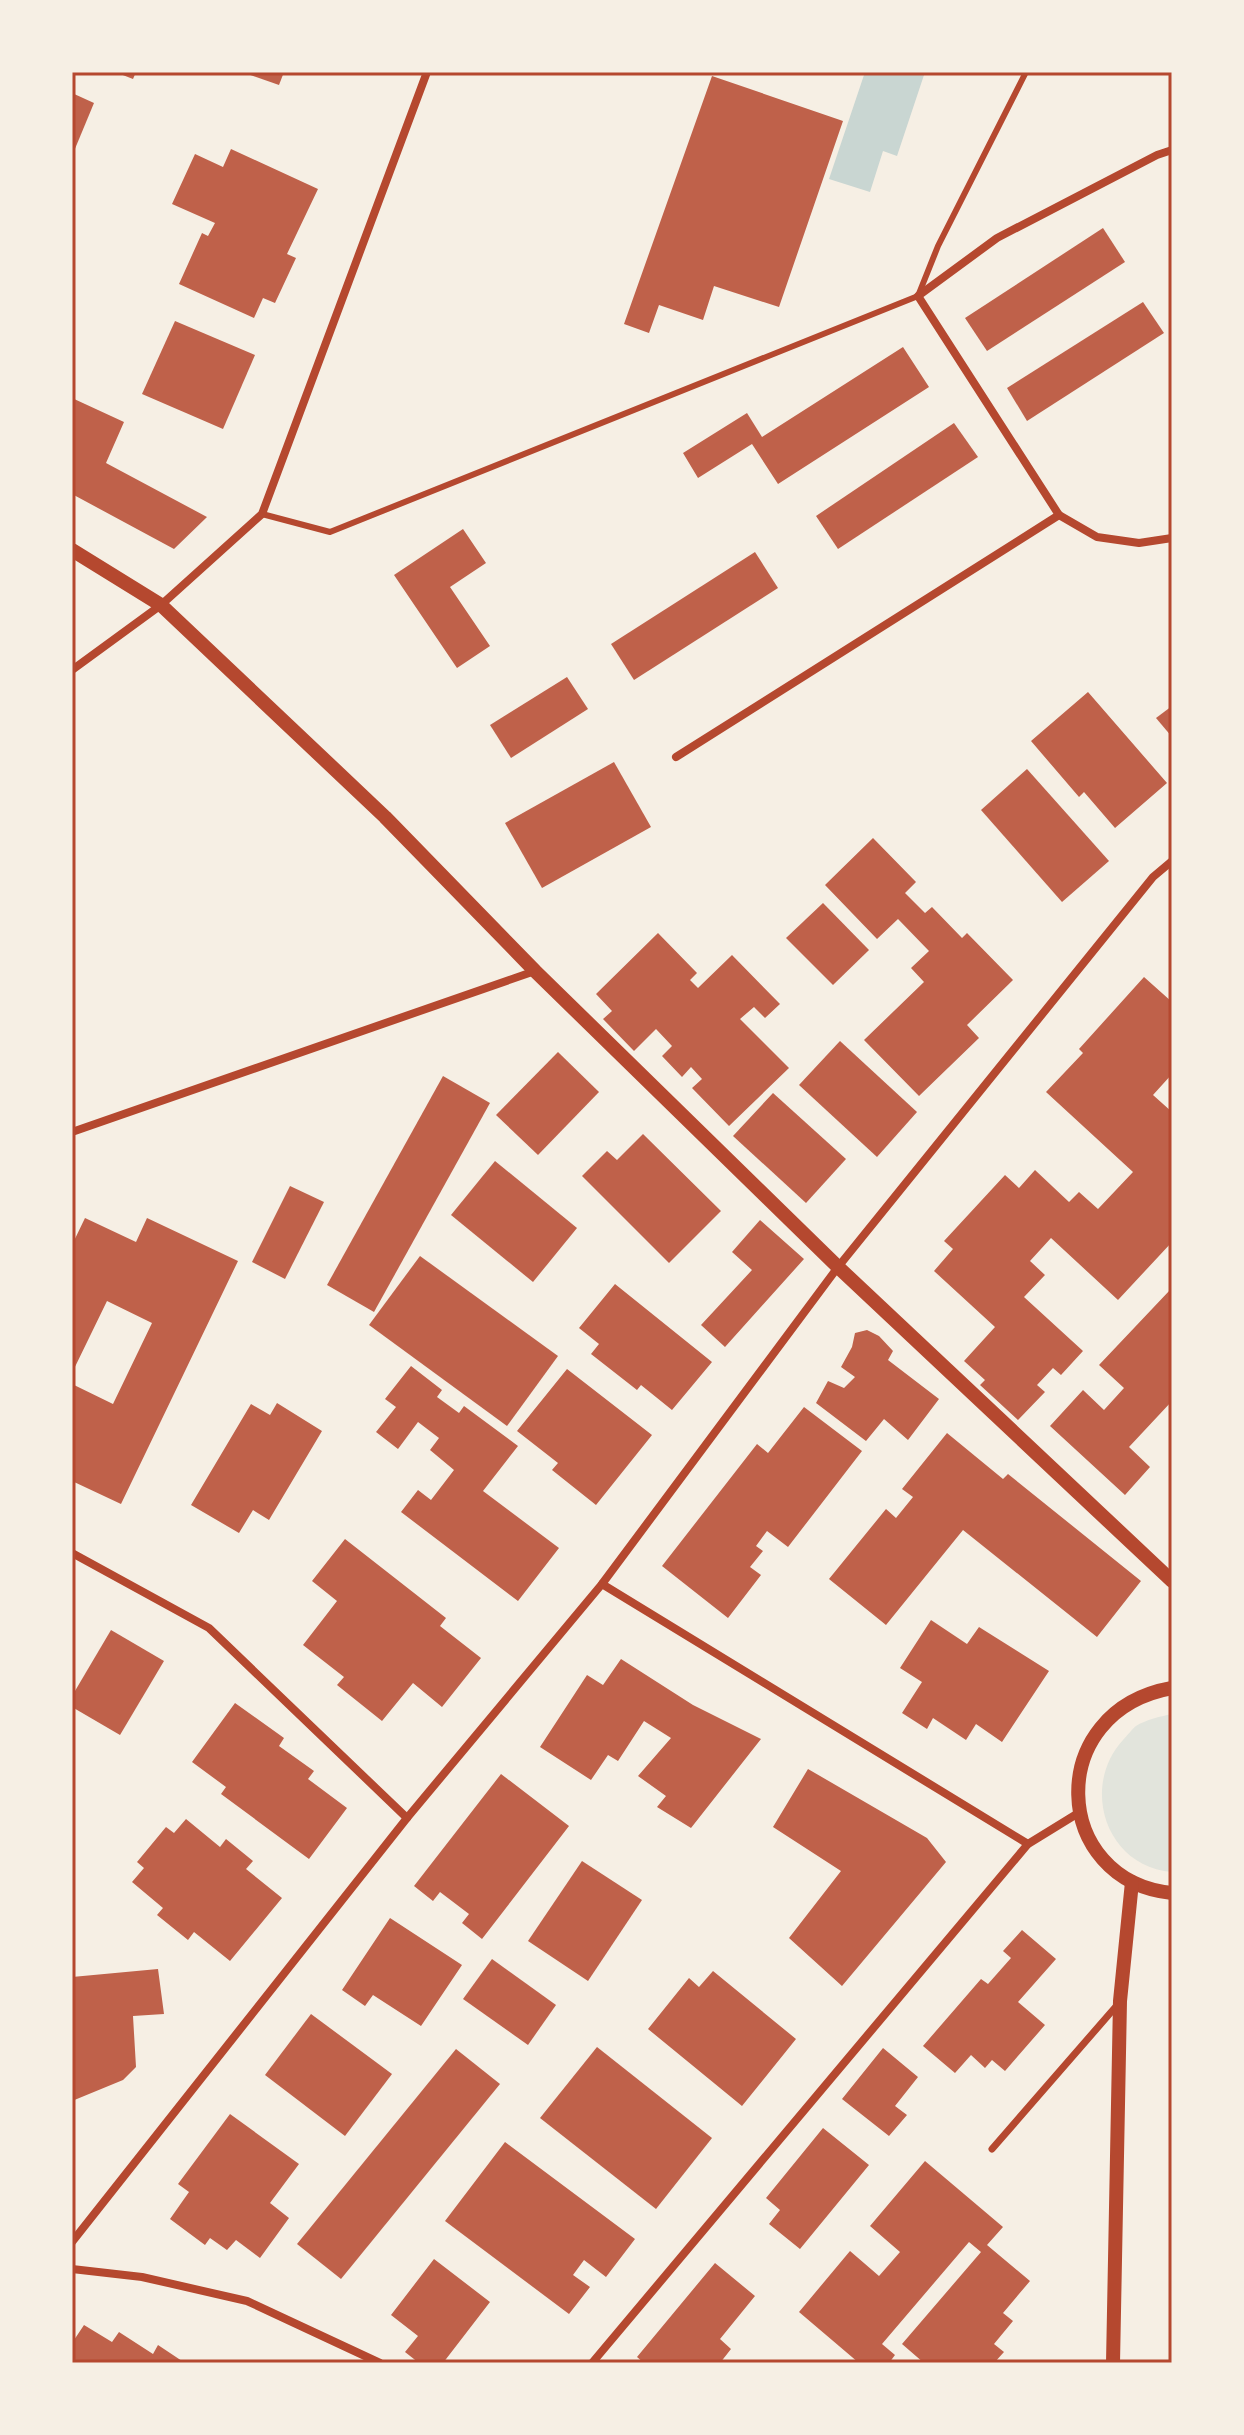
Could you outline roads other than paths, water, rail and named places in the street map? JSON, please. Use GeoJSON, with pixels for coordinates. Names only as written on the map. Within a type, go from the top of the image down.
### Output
{"type":"FeatureCollection","features":[{"type":"Feature","properties":{"kind":"street"},"geometry":{"type":"LineString","coordinates":[[72,670],[161,605],[262,514],[427,72]]}},
{"type":"Feature","properties":{"kind":"street"},"geometry":{"type":"LineString","coordinates":[[1172,150],[997,238],[918,296],[1059,515],[1097,537],[1139,543],[1172,538]]}},
{"type":"Feature","properties":{"kind":"street"},"geometry":{"type":"LineString","coordinates":[[676,757],[1059,515]]}},
{"type":"Feature","properties":{"kind":"street"},"geometry":{"type":"LineString","coordinates":[[72,550],[161,605],[385,817],[535,971],[838,1267],[1172,1581]]}},
{"type":"Feature","properties":{"kind":"street"},"geometry":{"type":"LineString","coordinates":[[72,2242],[407,1818],[602,1584],[838,1267],[1153,877],[1172,861]]}},
{"type":"Feature","properties":{"kind":"street"},"geometry":{"type":"LineString","coordinates":[[72,1132],[535,971]]}},
{"type":"Feature","properties":{"kind":"street"},"geometry":{"type":"LineString","coordinates":[[72,1553],[209,1628],[407,1818]]}},
{"type":"Feature","properties":{"kind":"street"},"geometry":{"type":"LineString","coordinates":[[602,1584],[1028,1844]]}},
{"type":"Feature","properties":{"kind":"street"},"geometry":{"type":"LineString","coordinates":[[1172,1688],[1142,1695],[1117,1709],[1097,1730],[1084,1756],[1078,1784],[1080,1812],[1090,1840],[1108,1864],[1132,1882],[1172,1893]]}},
{"type":"Feature","properties":{"kind":"street"},"geometry":{"type":"LineString","coordinates":[[592,2363],[1028,1844],[1080,1812]]}},
{"type":"Feature","properties":{"kind":"street"},"geometry":{"type":"LineString","coordinates":[[1113,2363],[1120,2001],[1132,1882]]}},
{"type":"Feature","properties":{"kind":"street"},"geometry":{"type":"LineString","coordinates":[[992,2149],[1120,2001]]}},
{"type":"Feature","properties":{"kind":"street"},"geometry":{"type":"LineString","coordinates":[[72,2269],[142,2277],[247,2301],[380,2363]]}},
{"type":"Feature","properties":{"kind":"lane"},"geometry":{"type":"LineString","coordinates":[[262,514],[330,532],[918,296],[938,246],[1026,72]]}}]}
